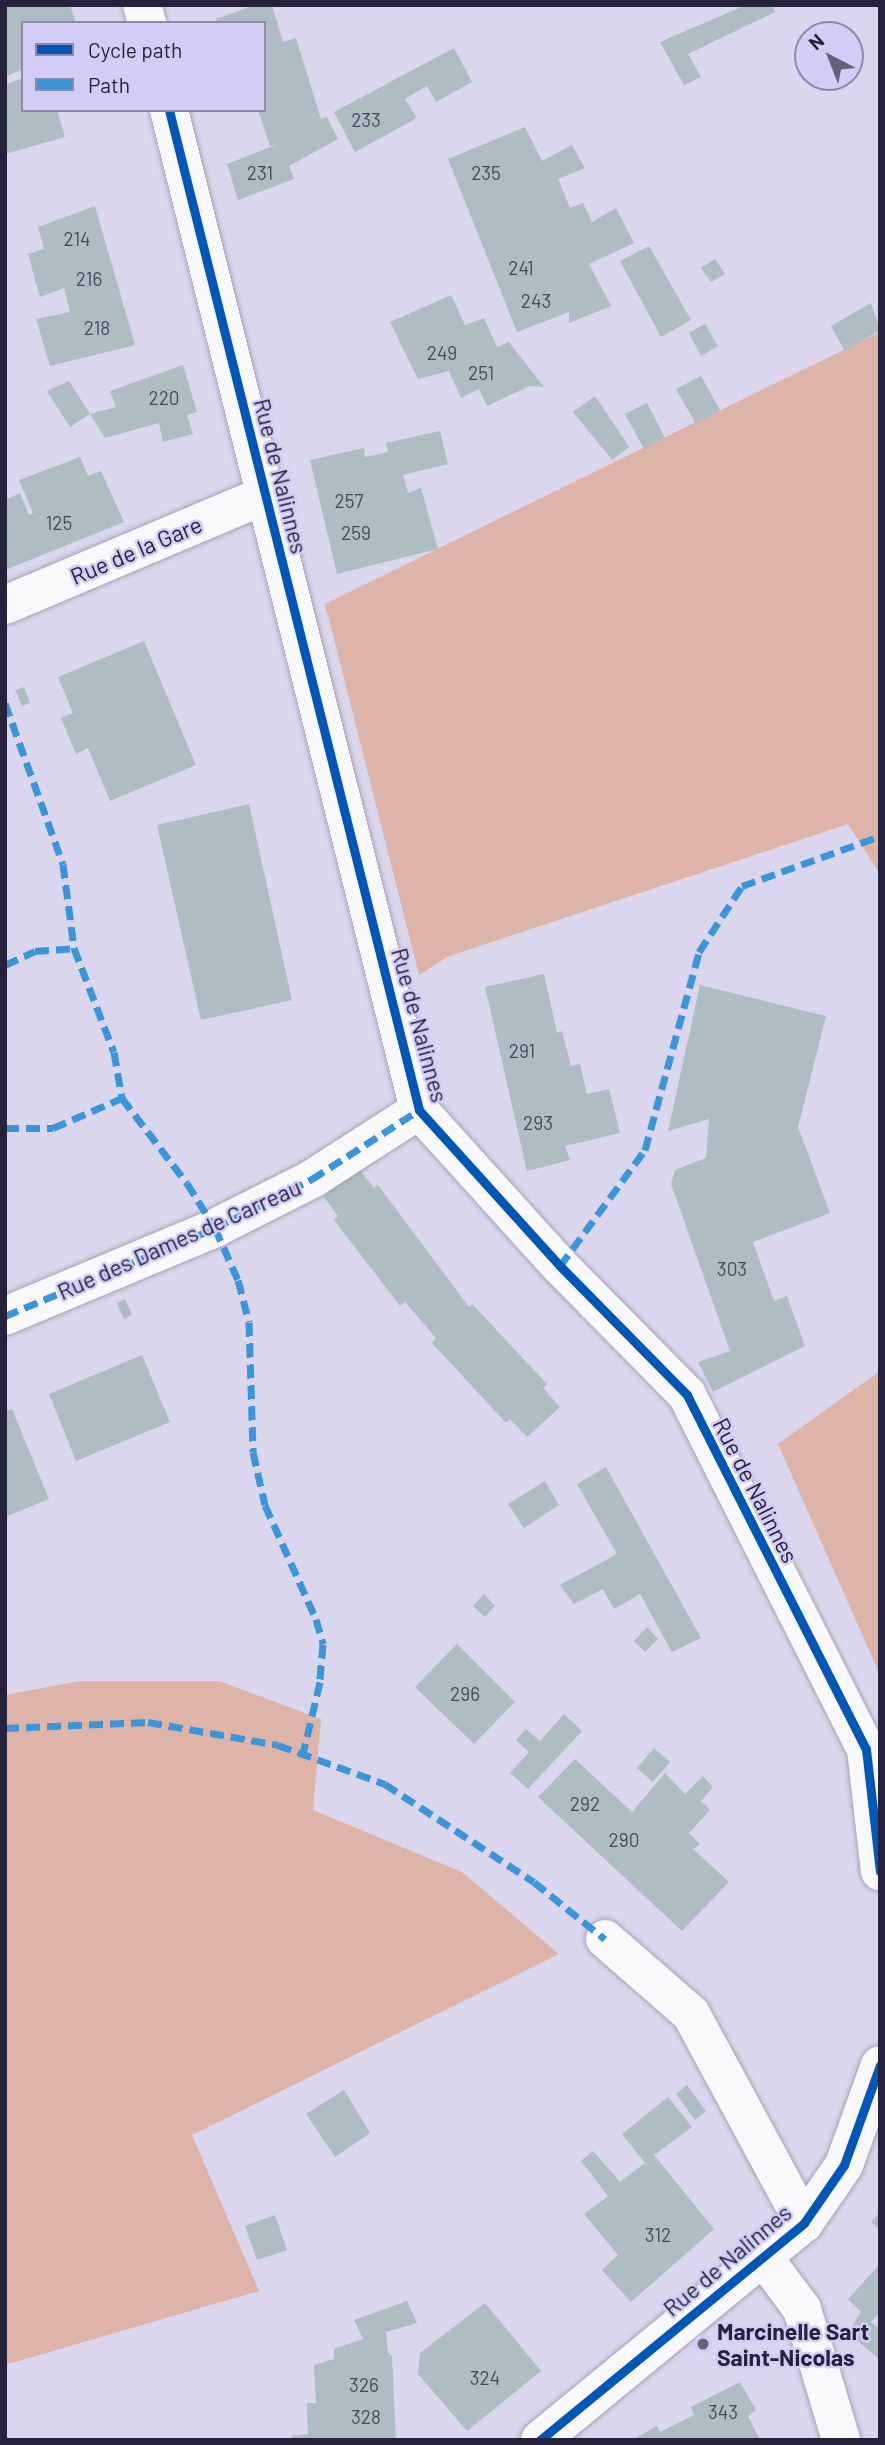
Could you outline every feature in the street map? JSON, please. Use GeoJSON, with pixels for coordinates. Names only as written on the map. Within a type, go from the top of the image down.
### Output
{"type":"FeatureCollection","features":[{"type":"Feature","properties":{"kind":"street","name":"Rue de Nalinnes"},"geometry":{"type":"LineString","coordinates":[[170,112],[419,1110],[560,1266],[687,1395],[866,1749],[880,1871]]}},
{"type":"Feature","properties":{"kind":"street","name":"Rue de la Gare"},"geometry":{"type":"LineString","coordinates":[[5,605],[266,495]]}},
{"type":"Feature","properties":{"kind":"street","name":"Rue des Dames de Carreau"},"geometry":{"type":"LineString","coordinates":[[5,1316],[215,1228],[312,1179],[419,1110]]}},
{"type":"Feature","properties":{"kind":"street","name":"Rue de Nalinnes"},"geometry":{"type":"LineString","coordinates":[[605,1939],[691,2014],[804,2223]]}},
{"type":"Feature","properties":{"kind":"street","name":"Rue de Nalinnes"},"geometry":{"type":"LineString","coordinates":[[540,2440],[804,2223],[844,2165],[880,2065]]}},
{"type":"Feature","properties":{"kind":"street"},"geometry":{"type":"LineString","coordinates":[[764,2258],[802,2309],[841,2440]]}},
{"type":"Feature","properties":{"kind":"shaded area"},"geometry":{"type":"Polygon","coordinates":[[[880,332],[880,874],[848,824],[447,957],[419,975],[325,604],[880,332]]]}},
{"type":"Feature","properties":{"kind":"shaded area"},"geometry":{"type":"Polygon","coordinates":[[[880,1371],[880,1675],[778,1444],[880,1371]]]}},
{"type":"Feature","properties":{"kind":"shaded area"},"geometry":{"type":"Polygon","coordinates":[[[80,1681],[219,1681],[321,1719],[313,1810],[462,1872],[559,1954],[192,2135],[259,2291],[5,2365],[5,1695],[80,1681]]]}},
{"type":"Feature","properties":{"kind":"building"},"geometry":{"type":"Polygon","coordinates":[[[13,5],[70,5],[75,21],[21,21],[21,70],[7,76],[5,9],[13,5]]]}},
{"type":"Feature","properties":{"kind":"building"},"geometry":{"type":"Polygon","coordinates":[[[255,5],[272,5],[283,42],[296,38],[321,119],[327,117],[338,139],[289,166],[294,179],[238,200],[227,164],[278,144],[270,146],[259,112],[266,112],[266,21],[216,19],[255,5]]]}},
{"type":"Feature","properties":{"kind":"building"},"geometry":{"type":"Polygon","coordinates":[[[746,5],[772,5],[775,12],[688,54],[701,77],[684,85],[660,42],[746,5]]]}},
{"type":"Feature","properties":{"kind":"building"},"geometry":{"type":"Polygon","coordinates":[[[454,48],[472,82],[436,102],[427,86],[405,99],[417,118],[355,152],[334,112],[454,48]]]}},
{"type":"Feature","properties":{"kind":"building"},"geometry":{"type":"Polygon","coordinates":[[[21,79],[21,112],[58,112],[65,137],[5,154],[5,85],[21,79]]]}},
{"type":"Feature","properties":{"kind":"building"},"geometry":{"type":"Polygon","coordinates":[[[525,127],[542,161],[572,145],[585,168],[558,179],[570,208],[583,203],[592,222],[616,208],[634,243],[589,264],[611,306],[569,323],[569,312],[517,332],[448,159],[525,127]]]}},
{"type":"Feature","properties":{"kind":"building"},"geometry":{"type":"Polygon","coordinates":[[[95,206],[135,345],[50,366],[36,319],[70,312],[64,288],[40,297],[28,254],[44,249],[38,227],[95,206]]]}},
{"type":"Feature","properties":{"kind":"building"},"geometry":{"type":"Polygon","coordinates":[[[649,246],[691,320],[661,337],[620,261],[649,246]]]}},
{"type":"Feature","properties":{"kind":"building"},"geometry":{"type":"Polygon","coordinates":[[[715,259],[725,274],[711,282],[701,268],[715,259]]]}},
{"type":"Feature","properties":{"kind":"building"},"geometry":{"type":"Polygon","coordinates":[[[451,295],[465,325],[484,318],[497,347],[509,342],[544,387],[530,386],[487,406],[479,389],[461,398],[449,371],[418,379],[390,322],[451,295]]]}},
{"type":"Feature","properties":{"kind":"building"},"geometry":{"type":"Polygon","coordinates":[[[871,303],[880,330],[845,351],[831,326],[871,303]]]}},
{"type":"Feature","properties":{"kind":"building"},"geometry":{"type":"Polygon","coordinates":[[[705,324],[718,346],[701,356],[689,333],[705,324]]]}},
{"type":"Feature","properties":{"kind":"building"},"geometry":{"type":"Polygon","coordinates":[[[183,365],[197,412],[187,415],[193,434],[163,442],[159,423],[105,438],[90,414],[116,407],[110,391],[183,365]]]}},
{"type":"Feature","properties":{"kind":"building"},"geometry":{"type":"Polygon","coordinates":[[[701,376],[720,410],[696,424],[676,389],[701,376]]]}},
{"type":"Feature","properties":{"kind":"building"},"geometry":{"type":"Polygon","coordinates":[[[69,381],[90,414],[70,427],[47,391],[69,381]]]}},
{"type":"Feature","properties":{"kind":"building"},"geometry":{"type":"Polygon","coordinates":[[[595,396],[629,447],[612,460],[573,412],[595,396]]]}},
{"type":"Feature","properties":{"kind":"building"},"geometry":{"type":"Polygon","coordinates":[[[647,403],[665,438],[644,449],[625,414],[647,403]]]}},
{"type":"Feature","properties":{"kind":"building"},"geometry":{"type":"Polygon","coordinates":[[[440,431],[448,464],[403,475],[408,493],[421,488],[438,549],[337,574],[310,460],[364,448],[365,457],[388,452],[386,443],[440,431]]]}},
{"type":"Feature","properties":{"kind":"building"},"geometry":{"type":"Polygon","coordinates":[[[80,457],[88,476],[101,471],[124,522],[5,570],[5,500],[20,493],[29,515],[33,513],[19,480],[80,457]]]}},
{"type":"Feature","properties":{"kind":"building"},"geometry":{"type":"Polygon","coordinates":[[[144,641],[196,765],[110,801],[88,748],[76,754],[61,718],[73,713],[58,677],[144,641]]]}},
{"type":"Feature","properties":{"kind":"building"},"geometry":{"type":"Polygon","coordinates":[[[24,687],[30,703],[22,706],[15,690],[24,687]]]}},
{"type":"Feature","properties":{"kind":"building"},"geometry":{"type":"Polygon","coordinates":[[[249,804],[292,1000],[201,1020],[157,825],[249,804]]]}},
{"type":"Feature","properties":{"kind":"building"},"geometry":{"type":"Polygon","coordinates":[[[544,974],[557,1033],[562,1031],[571,1066],[580,1064],[587,1094],[609,1089],[620,1133],[565,1146],[570,1160],[527,1171],[485,987],[544,974]]]}},
{"type":"Feature","properties":{"kind":"building"},"geometry":{"type":"Polygon","coordinates":[[[700,985],[826,1016],[798,1127],[830,1213],[753,1242],[774,1301],[787,1296],[805,1346],[713,1392],[698,1362],[730,1351],[671,1184],[675,1170],[706,1158],[709,1119],[668,1131],[700,985]]]}},
{"type":"Feature","properties":{"kind":"building"},"geometry":{"type":"Polygon","coordinates":[[[359,1169],[374,1188],[378,1185],[469,1307],[472,1304],[547,1384],[543,1388],[560,1407],[527,1437],[510,1419],[506,1423],[432,1343],[436,1338],[405,1302],[400,1306],[334,1220],[338,1216],[323,1196],[359,1169]]]}},
{"type":"Feature","properties":{"kind":"building"},"geometry":{"type":"Polygon","coordinates":[[[125,1299],[132,1315],[124,1319],[117,1303],[125,1299]]]}},
{"type":"Feature","properties":{"kind":"building"},"geometry":{"type":"Polygon","coordinates":[[[142,1355],[170,1422],[76,1461],[49,1394],[142,1355]]]}},
{"type":"Feature","properties":{"kind":"building"},"geometry":{"type":"Polygon","coordinates":[[[12,1409],[49,1499],[5,1517],[5,1412],[12,1409]]]}},
{"type":"Feature","properties":{"kind":"building"},"geometry":{"type":"Polygon","coordinates":[[[606,1467],[701,1638],[672,1652],[640,1594],[614,1609],[603,1589],[574,1604],[560,1585],[617,1554],[577,1484],[606,1467]]]}},
{"type":"Feature","properties":{"kind":"building"},"geometry":{"type":"Polygon","coordinates":[[[545,1481],[559,1505],[524,1528],[508,1504],[545,1481]]]}},
{"type":"Feature","properties":{"kind":"building"},"geometry":{"type":"Polygon","coordinates":[[[484,1594],[495,1606],[485,1617],[473,1606],[484,1594]]]}},
{"type":"Feature","properties":{"kind":"building"},"geometry":{"type":"Polygon","coordinates":[[[647,1627],[658,1639],[645,1652],[634,1641],[647,1627]]]}},
{"type":"Feature","properties":{"kind":"building"},"geometry":{"type":"Polygon","coordinates":[[[457,1644],[515,1702],[474,1744],[415,1687],[457,1644]]]}},
{"type":"Feature","properties":{"kind":"building"},"geometry":{"type":"Polygon","coordinates":[[[564,1714],[582,1731],[528,1789],[510,1773],[529,1752],[516,1740],[526,1729],[540,1741],[564,1714]]]}},
{"type":"Feature","properties":{"kind":"building"},"geometry":{"type":"Polygon","coordinates":[[[654,1748],[670,1762],[653,1782],[637,1768],[654,1748]]]}},
{"type":"Feature","properties":{"kind":"building"},"geometry":{"type":"Polygon","coordinates":[[[575,1759],[632,1812],[665,1773],[685,1794],[703,1776],[713,1787],[701,1801],[710,1810],[689,1833],[700,1844],[693,1849],[729,1882],[682,1931],[538,1797],[575,1759]]]}},
{"type":"Feature","properties":{"kind":"building"},"geometry":{"type":"Polygon","coordinates":[[[687,2085],[706,2111],[695,2120],[676,2094],[687,2085]]]}},
{"type":"Feature","properties":{"kind":"building"},"geometry":{"type":"Polygon","coordinates":[[[344,2090],[370,2133],[335,2157],[306,2114],[344,2090]]]}},
{"type":"Feature","properties":{"kind":"building"},"geometry":{"type":"Polygon","coordinates":[[[668,2097],[692,2127],[654,2155],[714,2229],[631,2302],[602,2270],[618,2255],[584,2214],[608,2196],[581,2161],[593,2151],[620,2182],[645,2163],[622,2134],[668,2097]]]}},
{"type":"Feature","properties":{"kind":"building"},"geometry":{"type":"Polygon","coordinates":[[[880,2212],[880,2230],[871,2222],[880,2212]]]}},
{"type":"Feature","properties":{"kind":"building"},"geometry":{"type":"Polygon","coordinates":[[[275,2215],[287,2250],[257,2260],[245,2226],[275,2215]]]}},
{"type":"Feature","properties":{"kind":"building"},"geometry":{"type":"Polygon","coordinates":[[[880,2264],[880,2312],[871,2322],[880,2329],[878,2358],[848,2333],[861,2312],[848,2299],[880,2264]]]}},
{"type":"Feature","properties":{"kind":"building"},"geometry":{"type":"Polygon","coordinates":[[[407,2301],[417,2323],[386,2332],[388,2353],[392,2356],[396,2440],[292,2440],[292,2436],[308,2434],[307,2403],[316,2403],[314,2365],[334,2359],[334,2349],[363,2339],[354,2320],[407,2301]]]}},
{"type":"Feature","properties":{"kind":"building"},"geometry":{"type":"Polygon","coordinates":[[[485,2303],[541,2371],[467,2431],[418,2374],[420,2353],[485,2303]]]}},
{"type":"Feature","properties":{"kind":"building"},"geometry":{"type":"Polygon","coordinates":[[[740,2382],[756,2410],[748,2416],[760,2440],[632,2440],[657,2426],[660,2432],[694,2415],[691,2407],[740,2382]]]}},
{"type":"Feature","properties":{"kind":"marked path"},"geometry":{"type":"LineString","coordinates":[[5,703],[63,864],[74,948],[114,1052],[122,1098],[187,1183],[215,1228],[238,1280],[249,1322],[253,1452],[265,1505],[316,1619],[323,1644],[320,1682],[303,1754]]}},
{"type":"Feature","properties":{"kind":"marked path"},"geometry":{"type":"LineString","coordinates":[[560,1266],[645,1150],[699,952],[742,886],[880,836]]}},
{"type":"Feature","properties":{"kind":"marked path"},"geometry":{"type":"LineString","coordinates":[[5,965],[35,951],[74,948]]}},
{"type":"Feature","properties":{"kind":"marked path"},"geometry":{"type":"LineString","coordinates":[[5,1128],[53,1128],[122,1098]]}},
{"type":"Feature","properties":{"kind":"marked path"},"geometry":{"type":"LineString","coordinates":[[5,1316],[215,1228],[312,1179],[419,1110]]}},
{"type":"Feature","properties":{"kind":"marked path"},"geometry":{"type":"LineString","coordinates":[[5,1728],[148,1722],[278,1745],[385,1784],[534,1882],[605,1939]]}},
{"type":"Feature","properties":{"kind":"cycle path"},"geometry":{"type":"LineString","coordinates":[[170,112],[419,1110],[560,1266],[687,1395],[866,1749],[880,1871]]}},
{"type":"Feature","properties":{"kind":"cycle path"},"geometry":{"type":"LineString","coordinates":[[540,2440],[804,2223],[844,2165],[880,2065]]}},
{"type":"Feature","properties":{"kind":"place","name":"Marcinelle Sart Saint-Nicolas"},"geometry":{"type":"Point","coordinates":[703,2344]}}]}
